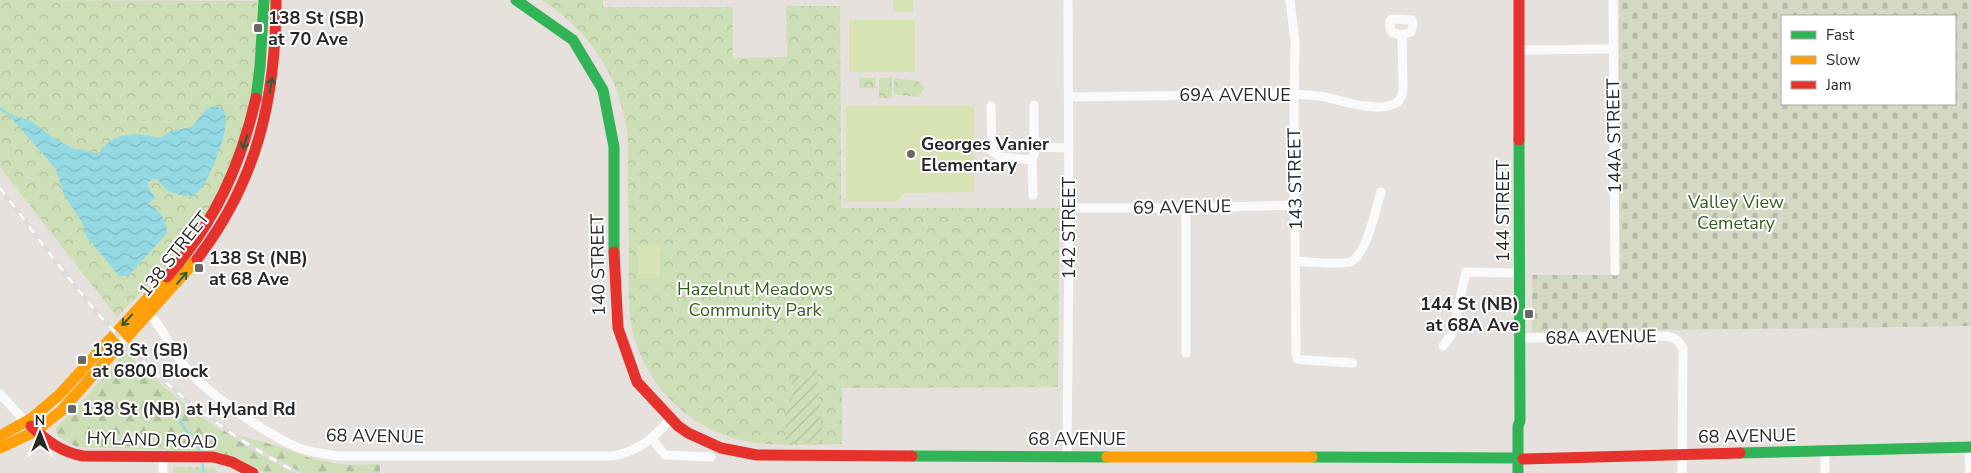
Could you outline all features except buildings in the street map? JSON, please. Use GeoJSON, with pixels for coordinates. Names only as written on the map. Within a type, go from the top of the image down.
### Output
{"type":"FeatureCollection","features":[{"type":"Feature","properties":{"kind":"street","name":"138 STREET"},"geometry":{"type":"LineString","coordinates":[[31,427],[152,294],[181,259],[213,214],[240,158],[255,107],[262,59],[264,0]]}},
{"type":"Feature","properties":{"kind":"street","name":"138 STREET"},"geometry":{"type":"LineString","coordinates":[[31,427],[61,411],[149,314],[204,250],[237,196],[260,136],[270,94],[275,55],[276,0]]}},
{"type":"Feature","properties":{"kind":"street","name":"140 STREET"},"geometry":{"type":"LineString","coordinates":[[516,0],[535,10],[564,32],[579,48],[591,65],[604,94],[612,128],[614,148],[614,287],[618,334],[625,356],[637,380],[651,400],[670,420]]}},
{"type":"Feature","properties":{"kind":"street","name":"142 STREET"},"geometry":{"type":"LineString","coordinates":[[1067,457],[1068,0]]}},
{"type":"Feature","properties":{"kind":"street","name":"143 STREET"},"geometry":{"type":"LineString","coordinates":[[1290,0],[1295,42],[1297,358],[1353,364]]}},
{"type":"Feature","properties":{"kind":"street","name":"144 STREET"},"geometry":{"type":"LineString","coordinates":[[1519,0],[1521,273],[1520,421],[1518,426],[1523,473]]}},
{"type":"Feature","properties":{"kind":"street","name":"144A STREET"},"geometry":{"type":"LineString","coordinates":[[1613,0],[1615,271]]}},
{"type":"Feature","properties":{"kind":"street","name":"69A AVENUE"},"geometry":{"type":"LineString","coordinates":[[1069,97],[1294,94],[1324,97],[1360,106],[1389,105],[1398,102],[1403,91],[1402,35]]}},
{"type":"Feature","properties":{"kind":"street"},"geometry":{"type":"LineString","coordinates":[[1519,50],[1613,49]]}},
{"type":"Feature","properties":{"kind":"street"},"geometry":{"type":"LineString","coordinates":[[1033,195],[1032,160],[1037,147],[1034,136],[1034,105]]}},
{"type":"Feature","properties":{"kind":"street"},"geometry":{"type":"LineString","coordinates":[[991,106],[992,151],[1000,158],[1032,160]]}},
{"type":"Feature","properties":{"kind":"street"},"geometry":{"type":"LineString","coordinates":[[1037,147],[1069,148]]}},
{"type":"Feature","properties":{"kind":"street"},"geometry":{"type":"LineString","coordinates":[[1296,261],[1345,262],[1355,259],[1363,248],[1381,192]]}},
{"type":"Feature","properties":{"kind":"street","name":"69 AVENUE"},"geometry":{"type":"LineString","coordinates":[[1069,208],[1186,208],[1295,205]]}},
{"type":"Feature","properties":{"kind":"street"},"geometry":{"type":"LineString","coordinates":[[1186,208],[1186,353]]}},
{"type":"Feature","properties":{"kind":"street"},"geometry":{"type":"LineString","coordinates":[[1443,346],[1452,334],[1466,272],[1521,273]]}},
{"type":"Feature","properties":{"kind":"street","name":"68 AVENUE"},"geometry":{"type":"LineString","coordinates":[[149,314],[157,321],[181,362],[204,386],[222,400],[263,428],[297,447],[337,456],[612,456],[633,450],[652,439],[670,420],[718,448],[753,456],[1521,459],[1970,447]]}},
{"type":"Feature","properties":{"kind":"street","name":"68A AVENUE"},"geometry":{"type":"LineString","coordinates":[[1520,338],[1668,336],[1680,342],[1683,348],[1683,455]]}},
{"type":"Feature","properties":{"kind":"street"},"geometry":{"type":"LineString","coordinates":[[0,394],[31,427]]}},
{"type":"Feature","properties":{"kind":"street"},"geometry":{"type":"LineString","coordinates":[[0,436],[31,427]]}},
{"type":"Feature","properties":{"kind":"street"},"geometry":{"type":"LineString","coordinates":[[0,448],[31,427]]}},
{"type":"Feature","properties":{"kind":"street","name":"HYLAND ROAD"},"geometry":{"type":"LineString","coordinates":[[31,427],[54,446],[68,453],[83,456],[213,457],[232,462],[253,473]]}},
{"type":"Feature","properties":{"kind":"street"},"geometry":{"type":"LineString","coordinates":[[652,439],[665,455],[711,457]]}},
{"type":"Feature","properties":{"kind":"street"},"geometry":{"type":"LineString","coordinates":[[1970,447],[1970,473]]}},
{"type":"Feature","properties":{"kind":"street"},"geometry":{"type":"LineString","coordinates":[[1825,451],[1825,473]]}},
{"type":"Feature","properties":{"kind":"street"},"geometry":{"type":"LineString","coordinates":[[1682,473],[1683,455]]}},
{"type":"Feature","properties":{"kind":"street"},"geometry":{"type":"LineString","coordinates":[[162,456],[163,473]]}},
{"type":"Feature","properties":{"kind":"street","name":"144 STREET"},"geometry":{"type":"LineString","coordinates":[[1518,473],[1521,459]]}},
{"type":"Feature","properties":{"kind":"green space"},"geometry":{"type":"Polygon","coordinates":[[[0,0],[257,1],[253,88],[243,130],[228,170],[209,209],[185,244],[161,272],[117,317],[0,167],[0,0]]]}},
{"type":"Feature","properties":{"kind":"green space","name":"Hazelnut Meadows Community Park"},"geometry":{"type":"Polygon","coordinates":[[[542,0],[603,0],[603,7],[733,7],[733,58],[787,57],[786,6],[840,6],[841,208],[1059,208],[1058,387],[842,388],[842,444],[789,445],[749,442],[717,432],[682,411],[655,381],[644,363],[636,344],[631,324],[629,294],[628,138],[619,96],[601,59],[589,42],[576,27],[542,0]]]}},
{"type":"Feature","properties":{"kind":"green space"},"geometry":{"type":"Polygon","coordinates":[[[893,0],[913,0],[913,12],[893,12],[893,0]]]}},
{"type":"Feature","properties":{"kind":"green space","name":"Valley View Cemetary"},"geometry":{"type":"Polygon","coordinates":[[[1619,0],[1971,0],[1971,326],[1532,332],[1532,275],[1619,275],[1619,0]]]}},
{"type":"Feature","properties":{"kind":"green space"},"geometry":{"type":"Polygon","coordinates":[[[849,20],[915,20],[915,72],[849,72],[849,20]]]}},
{"type":"Feature","properties":{"kind":"green space"},"geometry":{"type":"Polygon","coordinates":[[[859,78],[875,78],[875,88],[859,88],[859,78]]]}},
{"type":"Feature","properties":{"kind":"green space"},"geometry":{"type":"Polygon","coordinates":[[[879,78],[892,78],[892,98],[879,98],[879,78]]]}},
{"type":"Feature","properties":{"kind":"green space"},"geometry":{"type":"Polygon","coordinates":[[[894,78],[918,81],[924,88],[918,97],[894,94],[894,78]]]}},
{"type":"Feature","properties":{"kind":"green space"},"geometry":{"type":"Polygon","coordinates":[[[846,106],[974,106],[974,192],[904,193],[896,202],[846,202],[846,106]]]}},
{"type":"Feature","properties":{"kind":"green space"},"geometry":{"type":"Polygon","coordinates":[[[638,246],[660,246],[660,278],[638,278],[638,246]]]}},
{"type":"Feature","properties":{"kind":"green space"},"geometry":{"type":"Polygon","coordinates":[[[125,352],[185,405],[220,430],[281,447],[310,458],[346,465],[380,464],[380,473],[265,473],[234,457],[164,450],[77,447],[59,437],[56,431],[57,426],[71,414],[125,352]]]}},
{"type":"Feature","properties":{"kind":"green space"},"geometry":{"type":"Polygon","coordinates":[[[817,369],[823,443],[786,442],[785,407],[793,405],[792,379],[817,369]]]}},
{"type":"Feature","properties":{"kind":"green space"},"geometry":{"type":"Polygon","coordinates":[[[173,467],[213,468],[219,473],[173,473],[173,467]]]}},
{"type":"Feature","properties":{"kind":"water"},"geometry":{"type":"Polygon","coordinates":[[[215,106],[223,109],[226,115],[226,123],[221,144],[208,177],[199,191],[189,196],[173,193],[163,186],[157,178],[148,182],[147,185],[155,198],[148,204],[162,216],[166,224],[167,233],[128,276],[119,276],[87,237],[82,222],[64,195],[56,169],[7,113],[31,121],[55,139],[75,149],[98,154],[104,146],[118,137],[134,134],[160,138],[171,131],[191,127],[206,109],[215,106]]]}},
{"type":"Feature","properties":{"kind":"waterway"},"geometry":{"type":"LineString","coordinates":[[1,109],[7,113]]}},
{"type":"Feature","properties":{"kind":"waterway"},"geometry":{"type":"LineString","coordinates":[[170,403],[172,410],[200,450]]}},
{"type":"Feature","properties":{"kind":"waterway"},"geometry":{"type":"LineString","coordinates":[[203,464],[203,473]]}},
{"type":"Feature","properties":{"kind":"railway"},"geometry":{"type":"LineString","coordinates":[[0,188],[90,305],[142,360],[183,397],[227,430],[298,473]]}},
{"type":"Feature","properties":{"kind":"traffic: fast"},"geometry":{"type":"LineString","coordinates":[[256,98],[264,0]]}},
{"type":"Feature","properties":{"kind":"traffic: fast"},"geometry":{"type":"LineString","coordinates":[[516,0],[573,40],[603,90],[614,147],[614,252]]}},
{"type":"Feature","properties":{"kind":"traffic: fast"},"geometry":{"type":"LineString","coordinates":[[1518,473],[1518,426],[1520,421],[1519,140]]}},
{"type":"Feature","properties":{"kind":"traffic: fast"},"geometry":{"type":"LineString","coordinates":[[1740,453],[1971,447]]}},
{"type":"Feature","properties":{"kind":"traffic: fast"},"geometry":{"type":"LineString","coordinates":[[912,456],[1107,457]]}},
{"type":"Feature","properties":{"kind":"traffic: fast"},"geometry":{"type":"LineString","coordinates":[[1312,457],[1518,458]]}},
{"type":"Feature","properties":{"kind":"traffic: slow"},"geometry":{"type":"LineString","coordinates":[[0,448],[36,431],[61,411],[197,259]]}},
{"type":"Feature","properties":{"kind":"traffic: slow"},"geometry":{"type":"LineString","coordinates":[[0,436],[32,418],[59,395],[167,277]]}},
{"type":"Feature","properties":{"kind":"traffic: slow"},"geometry":{"type":"LineString","coordinates":[[1107,457],[1312,457]]}},
{"type":"Feature","properties":{"kind":"traffic: jam"},"geometry":{"type":"LineString","coordinates":[[197,259],[218,229],[235,199],[249,168],[259,136],[267,104],[272,70],[276,0]]}},
{"type":"Feature","properties":{"kind":"traffic: jam"},"geometry":{"type":"LineString","coordinates":[[1519,0],[1519,140]]}},
{"type":"Feature","properties":{"kind":"traffic: jam"},"geometry":{"type":"LineString","coordinates":[[167,277],[184,257],[212,215],[223,194],[242,148],[256,98]]}},
{"type":"Feature","properties":{"kind":"traffic: jam"},"geometry":{"type":"LineString","coordinates":[[614,252],[618,328],[637,382],[678,426],[688,433],[721,448],[757,455],[912,456]]}},
{"type":"Feature","properties":{"kind":"traffic: jam"},"geometry":{"type":"LineString","coordinates":[[31,426],[55,445],[68,452],[83,456],[213,457],[232,462],[253,473]]}},
{"type":"Feature","properties":{"kind":"traffic: jam"},"geometry":{"type":"LineString","coordinates":[[1523,459],[1740,453]]}},
{"type":"Feature","properties":{"kind":"place","name":"138 St (SB) at 70 Ave"},"geometry":{"type":"Point","coordinates":[258,28]}},
{"type":"Feature","properties":{"kind":"place","name":"Georges Vanier Elementary"},"geometry":{"type":"Point","coordinates":[911,154]}},
{"type":"Feature","properties":{"kind":"place","name":"138 St (NB) at 68 Ave"},"geometry":{"type":"Point","coordinates":[199,268]}},
{"type":"Feature","properties":{"kind":"place","name":"144 St (NB) at 68A Ave"},"geometry":{"type":"Point","coordinates":[1529,314]}},
{"type":"Feature","properties":{"kind":"place","name":"138 St (SB) at 6800 Block"},"geometry":{"type":"Point","coordinates":[82,360]}},
{"type":"Feature","properties":{"kind":"place","name":"138 St (NB) at Hyland Rd"},"geometry":{"type":"Point","coordinates":[72,409]}}]}
